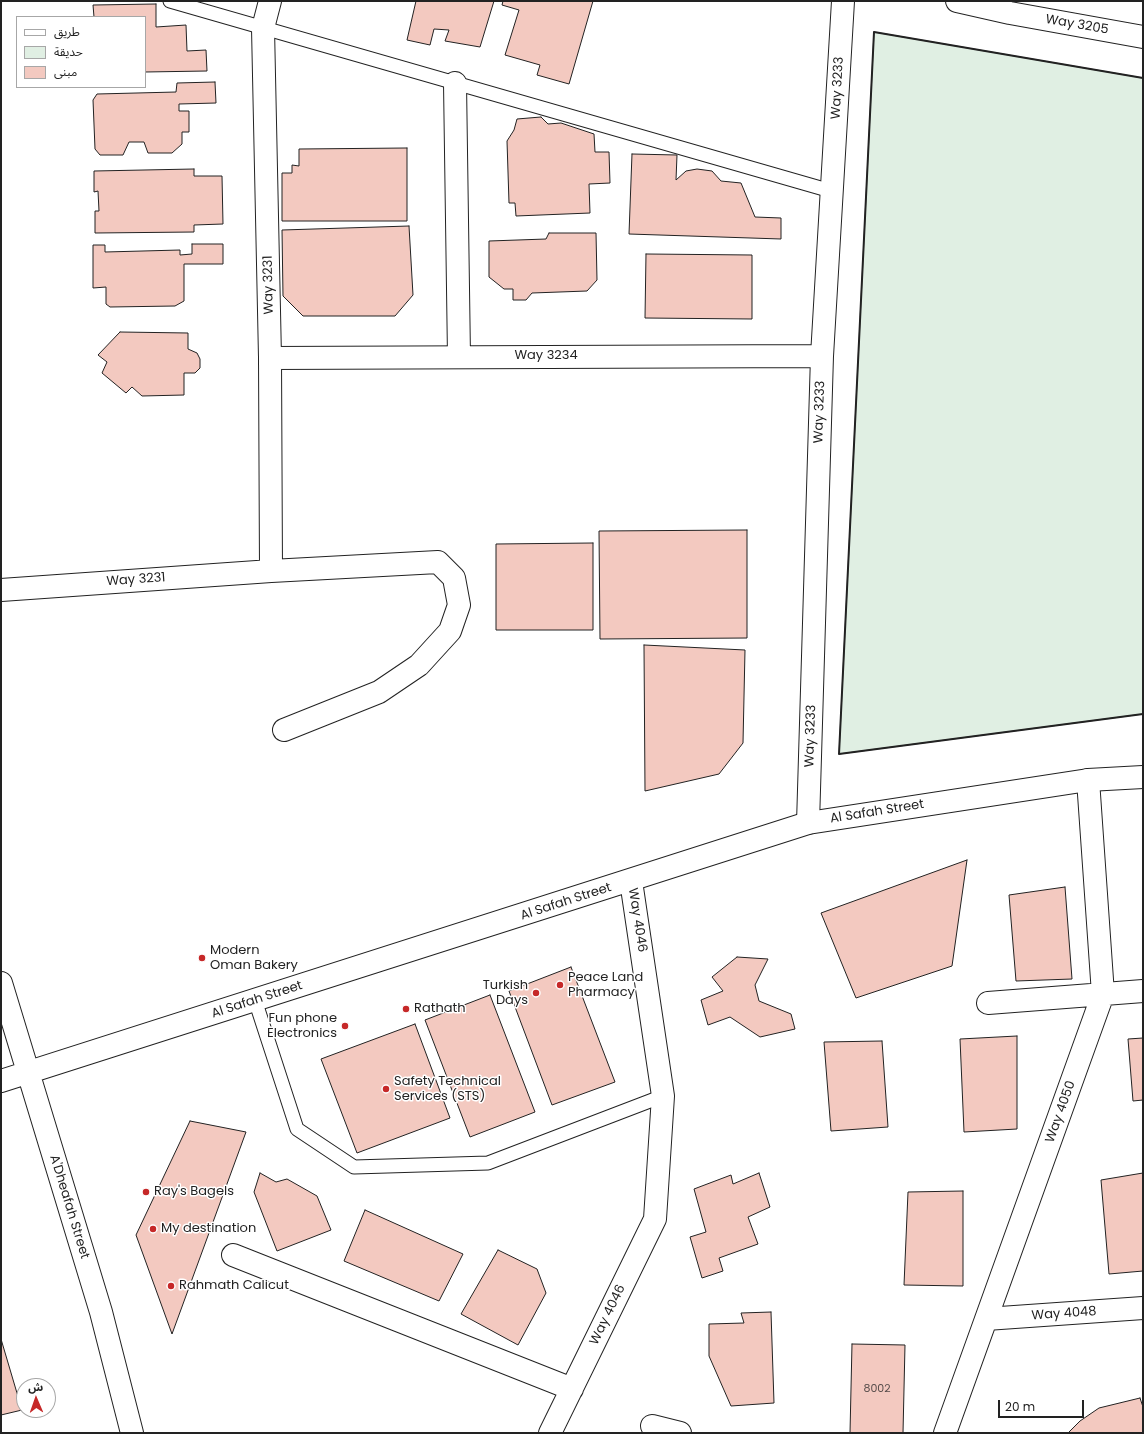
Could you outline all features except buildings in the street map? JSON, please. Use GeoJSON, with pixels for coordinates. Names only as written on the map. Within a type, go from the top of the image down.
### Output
{"type":"FeatureCollection","features":[{"type":"Feature","properties":{"kind":"street","name":"Way 3231"},"geometry":{"type":"LineString","coordinates":[[270,1],[263,28],[270,358],[272,571]]}},
{"type":"Feature","properties":{"kind":"street","name":"Way 3233"},"geometry":{"type":"LineString","coordinates":[[808,823],[822,356],[843,1]]}},
{"type":"Feature","properties":{"kind":"street","name":"Way 3205"},"geometry":{"type":"LineString","coordinates":[[957,1],[1012,7],[1143,37]]}},
{"type":"Feature","properties":{"kind":"street"},"geometry":{"type":"LineString","coordinates":[[455,83],[459,357]]}},
{"type":"Feature","properties":{"kind":"street","name":"Way 3234"},"geometry":{"type":"LineString","coordinates":[[270,358],[822,356]]}},
{"type":"Feature","properties":{"kind":"street","name":"Way 3231"},"geometry":{"type":"LineString","coordinates":[[1,590],[272,571],[438,562],[454,578],[459,605],[450,631],[419,664],[380,692],[284,730]]}},
{"type":"Feature","properties":{"kind":"street","name":"Al Safah Street"},"geometry":{"type":"LineString","coordinates":[[1,1081],[631,881],[808,823],[1088,780],[1143,777]]}},
{"type":"Feature","properties":{"kind":"street","name":"Way 4050"},"geometry":{"type":"LineString","coordinates":[[946,1433],[1103,994],[1088,780]]}},
{"type":"Feature","properties":{"kind":"street","name":"Way 4046"},"geometry":{"type":"LineString","coordinates":[[550,1433],[655,1219],[663,1096],[631,881]]}},
{"type":"Feature","properties":{"kind":"street","name":"A'Dheafah Street"},"geometry":{"type":"LineString","coordinates":[[1,983],[101,1312],[132,1433]]}},
{"type":"Feature","properties":{"kind":"street"},"geometry":{"type":"LineString","coordinates":[[988,1003],[1143,991]]}},
{"type":"Feature","properties":{"kind":"street"},"geometry":{"type":"LineString","coordinates":[[233,1255],[572,1389]]}},
{"type":"Feature","properties":{"kind":"street","name":"Way 4048"},"geometry":{"type":"LineString","coordinates":[[986,1319],[1143,1308]]}},
{"type":"Feature","properties":{"kind":"street"},"geometry":{"type":"LineString","coordinates":[[652,1426],[680,1433]]}},
{"type":"Feature","properties":{"kind":"lane"},"geometry":{"type":"LineString","coordinates":[[170,1],[831,191]]}},
{"type":"Feature","properties":{"kind":"lane"},"geometry":{"type":"LineString","coordinates":[[255,1000],[297,1129],[354,1167],[488,1163],[663,1096]]}},
{"type":"Feature","properties":{"kind":"green space"},"geometry":{"type":"Polygon","coordinates":[[[874,32],[1143,78],[1143,714],[839,754],[874,32]]]}},
{"type":"Feature","properties":{"kind":"wall"},"geometry":{"type":"LineString","coordinates":[[1143,78],[874,32],[839,754],[1143,714]]}},
{"type":"Feature","properties":{"kind":"place","name":"Modern Oman Bakery"},"geometry":{"type":"Point","coordinates":[202,958]}},
{"type":"Feature","properties":{"kind":"place","name":"Peace Land Pharmacy"},"geometry":{"type":"Point","coordinates":[560,985]}},
{"type":"Feature","properties":{"kind":"place","name":"Turkish Days"},"geometry":{"type":"Point","coordinates":[536,993]}},
{"type":"Feature","properties":{"kind":"place","name":"Rathath"},"geometry":{"type":"Point","coordinates":[406,1009]}},
{"type":"Feature","properties":{"kind":"place","name":"Fun phone Electronics"},"geometry":{"type":"Point","coordinates":[345,1026]}},
{"type":"Feature","properties":{"kind":"place","name":"Safety Technical Services (STS)"},"geometry":{"type":"Point","coordinates":[386,1089]}},
{"type":"Feature","properties":{"kind":"place","name":"Ray's Bagels"},"geometry":{"type":"Point","coordinates":[146,1192]}},
{"type":"Feature","properties":{"kind":"place","name":"My destination"},"geometry":{"type":"Point","coordinates":[153,1229]}},
{"type":"Feature","properties":{"kind":"place","name":"Rahmath Calicut"},"geometry":{"type":"Point","coordinates":[171,1286]}}]}
